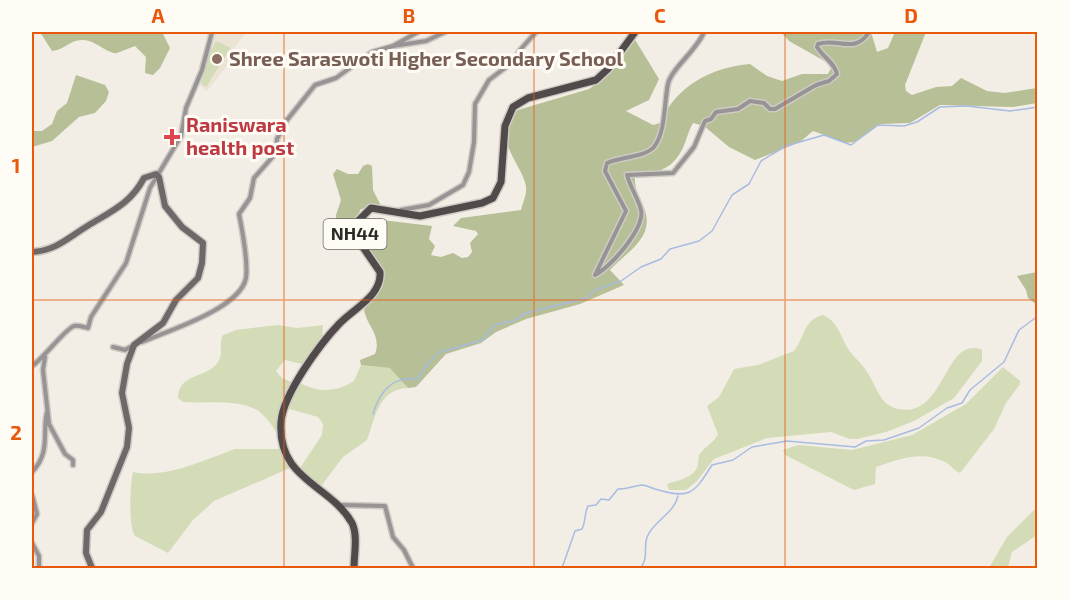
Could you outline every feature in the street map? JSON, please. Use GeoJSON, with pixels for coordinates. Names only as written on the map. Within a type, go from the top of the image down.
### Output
{"type":"FeatureCollection","features":[{"type":"Feature","properties":{"kind":"main road","name":"NH44"},"geometry":{"type":"LineString","coordinates":[[354,568],[354,529],[337,507],[297,472],[290,462],[284,446],[281,422],[287,399],[312,361],[340,324],[378,286],[380,272],[356,237],[355,228],[367,210],[388,210],[420,216],[493,198],[501,183],[505,126],[513,107],[528,98],[596,80],[608,69],[635,32]]}},
{"type":"Feature","properties":{"kind":"main road"},"geometry":{"type":"LineString","coordinates":[[32,252],[45,252],[58,247],[131,199],[144,178],[156,174],[159,177],[165,206],[182,226],[203,243],[198,278],[176,300],[163,323],[134,345],[123,386],[129,428],[126,447],[101,512],[87,530],[85,539],[88,561],[92,568]]}},
{"type":"Feature","properties":{"kind":"street"},"geometry":{"type":"LineString","coordinates":[[32,366],[70,328],[79,326],[88,328],[91,317],[128,257],[136,224],[156,174],[181,136],[186,108],[202,70],[212,32]]}},
{"type":"Feature","properties":{"kind":"street"},"geometry":{"type":"LineString","coordinates":[[113,346],[125,350],[200,318],[232,297],[246,279],[244,236],[239,214],[250,198],[254,178],[276,153],[277,139],[287,120],[315,85],[336,78],[372,52],[393,46],[418,32]]}},
{"type":"Feature","properties":{"kind":"street"},"geometry":{"type":"LineString","coordinates":[[393,46],[397,48],[426,41],[445,32]]}},
{"type":"Feature","properties":{"kind":"street"},"geometry":{"type":"LineString","coordinates":[[388,210],[411,210],[429,206],[464,185],[469,172],[474,142],[475,105],[489,80],[514,61],[536,32]]}},
{"type":"Feature","properties":{"kind":"street"},"geometry":{"type":"LineString","coordinates":[[704,32],[699,45],[668,84],[659,134],[654,146],[645,153],[620,157],[607,163],[605,171],[626,211],[595,275],[611,264],[642,220],[641,208],[627,175],[673,173],[694,147],[701,125],[716,112],[738,109],[750,101],[764,103],[770,109],[775,109],[816,85],[829,81],[837,74],[837,69],[822,54],[817,47],[818,44],[830,42],[851,46],[863,41],[869,32]]}},
{"type":"Feature","properties":{"kind":"street"},"geometry":{"type":"LineString","coordinates":[[44,356],[46,357],[44,370],[49,424],[65,454],[73,460],[72,465]]}},
{"type":"Feature","properties":{"kind":"street"},"geometry":{"type":"LineString","coordinates":[[32,471],[42,457],[47,440],[44,424],[47,410]]}},
{"type":"Feature","properties":{"kind":"street"},"geometry":{"type":"LineString","coordinates":[[32,495],[37,514],[32,523]]}},
{"type":"Feature","properties":{"kind":"street"},"geometry":{"type":"LineString","coordinates":[[337,507],[384,506],[393,537],[404,550],[413,568]]}},
{"type":"Feature","properties":{"kind":"street"},"geometry":{"type":"LineString","coordinates":[[32,543],[39,556],[39,568]]}},
{"type":"Feature","properties":{"kind":"shaded area","name":"Shree Saraswoti Higher Secondary School"},"geometry":{"type":"Polygon","coordinates":[[[215,32],[246,32],[229,56],[229,63],[207,91],[199,84],[215,32]]]}},
{"type":"Feature","properties":{"kind":"green space"},"geometry":{"type":"Polygon","coordinates":[[[40,32],[162,32],[170,48],[160,68],[153,75],[145,73],[146,57],[135,46],[113,53],[93,42],[79,40],[52,51],[40,32]]]}},
{"type":"Feature","properties":{"kind":"green space"},"geometry":{"type":"Polygon","coordinates":[[[781,32],[871,32],[877,52],[888,48],[895,32],[926,32],[905,85],[906,91],[912,95],[936,87],[952,86],[961,78],[987,91],[1004,93],[1037,88],[1037,103],[1013,107],[940,105],[910,123],[880,124],[854,142],[846,143],[813,131],[800,142],[755,160],[729,147],[704,126],[693,123],[678,157],[673,162],[653,173],[635,176],[636,189],[647,219],[643,236],[610,270],[624,285],[580,304],[526,319],[496,332],[481,343],[446,354],[416,387],[408,388],[390,368],[361,365],[360,360],[375,354],[377,348],[375,336],[364,310],[383,286],[379,267],[360,235],[358,227],[365,218],[432,226],[429,239],[435,246],[431,255],[441,257],[453,253],[462,258],[468,257],[472,252],[470,243],[478,234],[476,231],[453,226],[461,218],[521,210],[526,186],[505,137],[505,127],[509,118],[518,110],[589,89],[603,79],[634,38],[659,79],[649,100],[626,111],[653,125],[660,123],[675,99],[685,89],[722,69],[750,64],[767,76],[782,81],[802,74],[828,74],[831,68],[828,63],[789,41],[781,32]]]}},
{"type":"Feature","properties":{"kind":"green space"},"geometry":{"type":"Polygon","coordinates":[[[216,41],[231,48],[206,87],[201,84],[209,54],[216,41]]]}},
{"type":"Feature","properties":{"kind":"green space"},"geometry":{"type":"Polygon","coordinates":[[[76,75],[105,85],[109,92],[106,101],[95,113],[79,117],[52,141],[32,147],[32,131],[42,131],[52,124],[57,111],[67,103],[76,75]]]}},
{"type":"Feature","properties":{"kind":"green space"},"geometry":{"type":"Polygon","coordinates":[[[368,164],[372,166],[373,190],[381,206],[361,209],[349,231],[337,232],[336,215],[341,200],[333,174],[337,169],[348,174],[358,174],[363,166],[368,164]]]}},
{"type":"Feature","properties":{"kind":"green space"},"geometry":{"type":"Polygon","coordinates":[[[1038,272],[1037,305],[1028,298],[1017,276],[1038,272]]]}},
{"type":"Feature","properties":{"kind":"green space"},"geometry":{"type":"Polygon","coordinates":[[[823,315],[835,324],[847,347],[865,369],[882,399],[898,409],[914,409],[926,402],[936,391],[951,364],[969,348],[982,350],[982,361],[954,398],[914,421],[886,432],[857,439],[850,439],[831,432],[767,438],[714,459],[697,481],[686,490],[669,490],[667,484],[686,478],[693,473],[698,465],[699,455],[718,434],[707,406],[719,397],[734,369],[758,365],[794,351],[808,325],[816,317],[823,315]]]}},
{"type":"Feature","properties":{"kind":"green space"},"geometry":{"type":"Polygon","coordinates":[[[278,325],[297,328],[323,325],[322,341],[302,364],[285,360],[276,371],[282,378],[296,384],[282,406],[280,438],[266,417],[256,409],[236,404],[183,402],[178,398],[183,384],[218,362],[223,335],[236,330],[278,325]]]}},
{"type":"Feature","properties":{"kind":"green space"},"geometry":{"type":"Polygon","coordinates":[[[361,365],[391,368],[408,388],[398,390],[384,399],[379,406],[367,440],[343,457],[319,489],[298,471],[322,435],[323,424],[318,417],[286,408],[300,383],[321,390],[341,387],[354,381],[361,365]]]}},
{"type":"Feature","properties":{"kind":"green space"},"geometry":{"type":"Polygon","coordinates":[[[1003,367],[1020,381],[1020,384],[1006,403],[994,429],[960,473],[936,458],[910,457],[876,467],[875,484],[854,490],[785,455],[783,450],[798,445],[852,450],[912,435],[966,404],[1003,367]]]}},
{"type":"Feature","properties":{"kind":"green space"},"geometry":{"type":"Polygon","coordinates":[[[235,449],[282,449],[290,468],[214,501],[193,520],[168,553],[135,536],[130,514],[133,472],[172,471],[235,449]]]}},
{"type":"Feature","properties":{"kind":"green space"},"geometry":{"type":"Polygon","coordinates":[[[1037,507],[1037,535],[1012,552],[1008,568],[989,568],[1007,537],[1037,507]]]}},
{"type":"Feature","properties":{"kind":"waterway"},"geometry":{"type":"LineString","coordinates":[[373,414],[379,398],[389,386],[401,380],[418,379],[427,364],[440,352],[483,340],[494,325],[513,321],[526,313],[587,298],[595,290],[621,281],[641,267],[661,259],[670,249],[699,241],[712,231],[732,195],[749,184],[761,161],[786,146],[824,135],[851,145],[878,125],[904,126],[917,122],[940,107],[967,106],[1010,111],[1038,107]]}},
{"type":"Feature","properties":{"kind":"waterway"},"geometry":{"type":"LineString","coordinates":[[562,568],[575,531],[582,529],[588,506],[596,505],[601,499],[609,500],[618,489],[642,485],[684,494],[696,488],[712,465],[733,460],[752,447],[787,441],[855,447],[866,441],[884,440],[919,428],[947,408],[962,403],[970,390],[1004,362],[1019,330],[1038,316]]}},
{"type":"Feature","properties":{"kind":"waterway"},"geometry":{"type":"LineString","coordinates":[[641,568],[650,531],[672,508],[678,496]]}},
{"type":"Feature","properties":{"kind":"place","name":"Shree Saraswoti Higher Secondary School"},"geometry":{"type":"Point","coordinates":[217,59]}},
{"type":"Feature","properties":{"kind":"place","name":"Raniswara health post"},"geometry":{"type":"Point","coordinates":[172,137]}}]}
